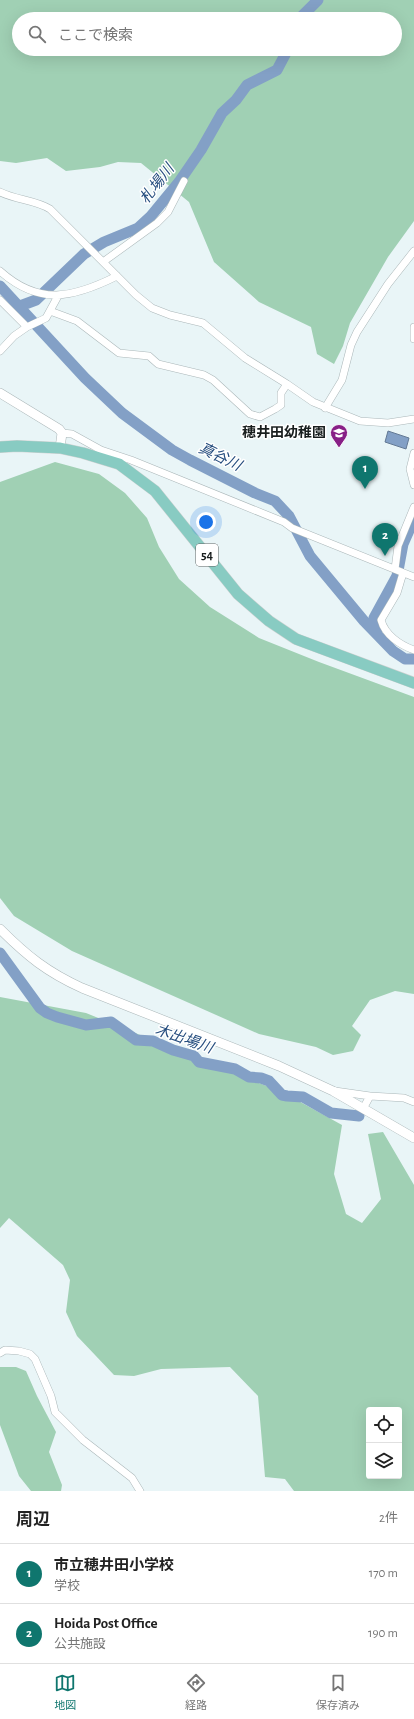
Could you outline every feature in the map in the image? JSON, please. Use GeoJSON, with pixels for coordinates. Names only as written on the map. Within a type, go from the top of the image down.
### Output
{"type":"FeatureCollection","features":[{"type":"Feature","properties":{"kind":"main road","name":"54"},"geometry":{"type":"LineString","coordinates":[[0,447],[17,446],[60,448],[119,464],[155,490],[238,594],[269,621],[296,639],[414,683]]}},
{"type":"Feature","properties":{"kind":"street"},"geometry":{"type":"LineString","coordinates":[[104,262],[157,223],[168,212],[184,181]]}},
{"type":"Feature","properties":{"kind":"street"},"geometry":{"type":"LineString","coordinates":[[0,192],[10,197],[44,205],[50,209],[136,295],[152,308],[170,315],[203,323],[245,358],[313,402],[325,408],[360,420],[388,423],[414,419]]}},
{"type":"Feature","properties":{"kind":"street"},"geometry":{"type":"LineString","coordinates":[[325,408],[342,380],[350,345],[357,332],[388,284],[414,251]]}},
{"type":"Feature","properties":{"kind":"street"},"geometry":{"type":"LineString","coordinates":[[0,271],[11,280],[31,291],[58,296],[91,288],[117,276]]}},
{"type":"Feature","properties":{"kind":"street"},"geometry":{"type":"LineString","coordinates":[[0,351],[14,336],[27,327],[46,318],[58,296]]}},
{"type":"Feature","properties":{"kind":"street"},"geometry":{"type":"LineString","coordinates":[[0,300],[27,327]]}},
{"type":"Feature","properties":{"kind":"street"},"geometry":{"type":"LineString","coordinates":[[50,310],[77,322],[119,353],[148,356],[158,364],[204,375],[218,384],[250,414],[260,417],[275,410],[281,405],[281,393],[287,384]]}},
{"type":"Feature","properties":{"kind":"street"},"geometry":{"type":"LineString","coordinates":[[414,327],[414,338]]}},
{"type":"Feature","properties":{"kind":"street"},"geometry":{"type":"LineString","coordinates":[[0,393],[59,429],[62,433],[72,434],[102,450],[131,460],[270,516],[284,522],[292,528],[414,577]]}},
{"type":"Feature","properties":{"kind":"street"},"geometry":{"type":"LineString","coordinates":[[60,448],[62,433]]}},
{"type":"Feature","properties":{"kind":"street"},"geometry":{"type":"LineString","coordinates":[[414,453],[410,470],[414,485]]}},
{"type":"Feature","properties":{"kind":"street"},"geometry":{"type":"LineString","coordinates":[[414,507],[398,546],[399,571],[397,593],[381,620],[383,626],[395,640],[414,650]]}},
{"type":"Feature","properties":{"kind":"street"},"geometry":{"type":"LineString","coordinates":[[0,922],[11,940]]}},
{"type":"Feature","properties":{"kind":"street"},"geometry":{"type":"LineString","coordinates":[[0,929],[26,954],[57,977],[279,1066],[364,1107],[414,1138]]}},
{"type":"Feature","properties":{"kind":"street"},"geometry":{"type":"LineString","coordinates":[[333,1091],[370,1096],[404,1098],[414,1102]]}},
{"type":"Feature","properties":{"kind":"street"},"geometry":{"type":"LineString","coordinates":[[364,1107],[370,1096]]}},
{"type":"Feature","properties":{"kind":"street"},"geometry":{"type":"LineString","coordinates":[[0,1353],[5,1350],[19,1351],[30,1354],[35,1359],[51,1396],[55,1412],[83,1440],[132,1478],[140,1491]]}},
{"type":"Feature","properties":{"kind":"green space"},"geometry":{"type":"Polygon","coordinates":[[[0,0],[414,0],[414,221],[388,257],[350,323],[343,346],[334,364],[317,354],[311,327],[259,302],[214,262],[189,202],[141,163],[118,162],[100,167],[66,171],[47,158],[16,163],[0,161],[0,0]]]}},
{"type":"Feature","properties":{"kind":"green space"},"geometry":{"type":"Polygon","coordinates":[[[55,462],[99,474],[125,493],[147,518],[159,547],[179,579],[210,607],[259,638],[414,697],[414,994],[395,991],[370,1000],[352,1026],[361,1035],[353,1051],[333,1055],[316,1047],[259,1034],[72,951],[14,916],[0,898],[0,482],[55,462]]]}},
{"type":"Feature","properties":{"kind":"green space"},"geometry":{"type":"Polygon","coordinates":[[[0,997],[86,1013],[284,1093],[342,1125],[334,1174],[346,1214],[362,1223],[381,1199],[368,1134],[383,1132],[414,1185],[414,1491],[294,1491],[285,1479],[265,1477],[258,1396],[230,1367],[161,1369],[134,1376],[114,1375],[77,1336],[66,1312],[70,1280],[63,1265],[9,1218],[0,1228],[0,997]]]}},
{"type":"Feature","properties":{"kind":"green space"},"geometry":{"type":"Polygon","coordinates":[[[0,1367],[16,1367],[26,1371],[56,1432],[49,1452],[62,1485],[61,1491],[31,1491],[19,1476],[0,1425],[0,1367]]]}},
{"type":"Feature","properties":{"kind":"water"},"geometry":{"type":"Polygon","coordinates":[[[388,431],[409,438],[406,449],[385,442],[388,431]]]}},
{"type":"Feature","properties":{"kind":"waterway","name":"札場川"},"geometry":{"type":"LineString","coordinates":[[306,12],[318,0]]}},
{"type":"Feature","properties":{"kind":"waterway","name":"札場川"},"geometry":{"type":"LineString","coordinates":[[20,306],[36,300],[84,254],[104,242],[138,228],[151,216],[179,182],[201,150],[222,113],[236,100],[247,85],[277,70],[284,56]]}},
{"type":"Feature","properties":{"kind":"waterway","name":"真谷川"},"geometry":{"type":"LineString","coordinates":[[0,286],[85,378],[122,413],[172,450],[255,493],[275,501],[289,516],[310,556],[364,621],[393,651],[405,659],[414,659]]}},
{"type":"Feature","properties":{"kind":"waterway"},"geometry":{"type":"LineString","coordinates":[[377,634],[374,618],[397,576],[403,544],[414,519]]}},
{"type":"Feature","properties":{"kind":"waterway","name":"木出場川"},"geometry":{"type":"LineString","coordinates":[[0,953],[40,1008],[47,1013],[86,1025],[111,1022],[136,1040],[153,1041],[173,1050],[194,1056],[199,1062],[235,1069],[249,1077],[261,1078],[269,1081],[282,1095],[303,1097],[331,1113],[359,1116]]}},
{"type":"Feature","properties":{"kind":"place","name":"穂井田幼稚園"},"geometry":{"type":"Point","coordinates":[339,448]}},
{"type":"Feature","properties":{"kind":"place","name":"市立穂井田小学校"},"geometry":{"type":"Point","coordinates":[365,489]}},
{"type":"Feature","properties":{"kind":"place","name":"Hoida Post Office"},"geometry":{"type":"Point","coordinates":[385,556]}}]}
